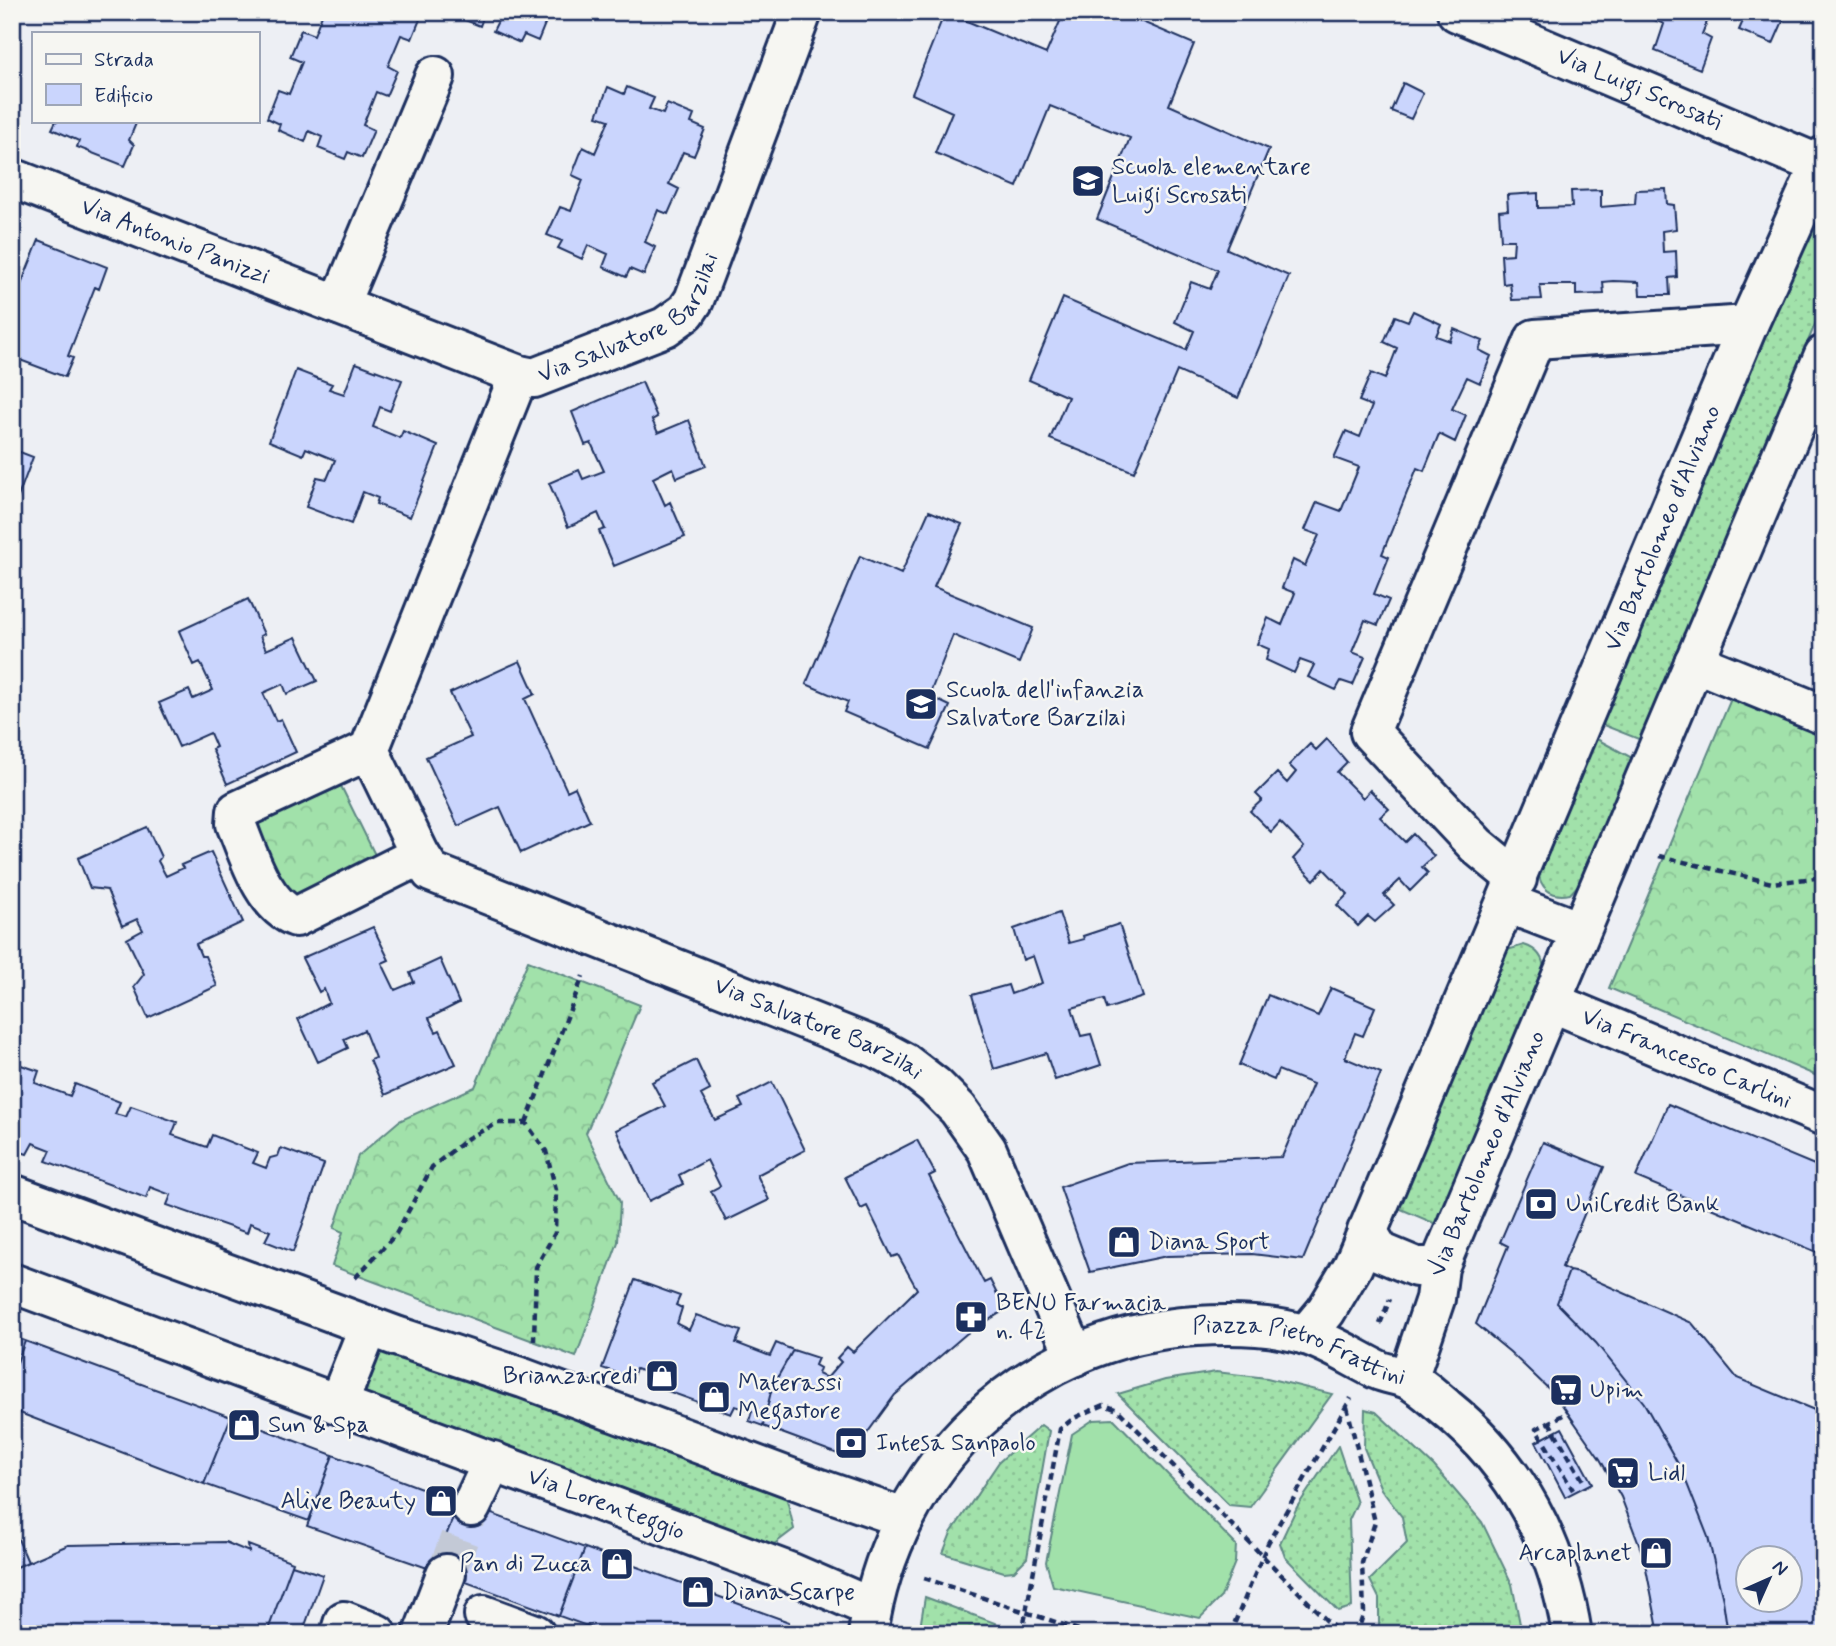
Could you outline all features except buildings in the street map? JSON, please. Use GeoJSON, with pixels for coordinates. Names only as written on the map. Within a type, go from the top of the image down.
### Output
{"type":"FeatureCollection","features":[{"type":"Feature","properties":{"kind":"main road","name":"Via Salvatore Barzilai"},"geometry":{"type":"LineString","coordinates":[[802,12],[694,300],[687,312],[665,327],[534,378],[519,375],[369,750],[420,855],[432,872],[877,1048],[905,1063],[935,1086],[958,1109],[987,1150],[1075,1356]]}},
{"type":"Feature","properties":{"kind":"main road","name":"Via Luigi Scrosati"},"geometry":{"type":"LineString","coordinates":[[1457,12],[1822,162]]}},
{"type":"Feature","properties":{"kind":"main road"},"geometry":{"type":"LineString","coordinates":[[339,305],[435,76]]}},
{"type":"Feature","properties":{"kind":"main road","name":"Via Bartolomeo d'Alviano"},"geometry":{"type":"LineString","coordinates":[[1306,1335],[1326,1311],[1353,1266],[1748,325],[1813,206],[1822,162]]}},
{"type":"Feature","properties":{"kind":"main road","name":"Via Antonio Panizzi"},"geometry":{"type":"LineString","coordinates":[[12,178],[519,375]]}},
{"type":"Feature","properties":{"kind":"main road"},"geometry":{"type":"LineString","coordinates":[[1580,931],[1512,891],[1477,846],[1370,732],[1535,339],[1748,325]]}},
{"type":"Feature","properties":{"kind":"main road","name":"Via Bartolomeo d'Alviano"},"geometry":{"type":"LineString","coordinates":[[1408,1379],[1435,1299],[1439,1266],[1824,355]]}},
{"type":"Feature","properties":{"kind":"main road"},"geometry":{"type":"LineString","coordinates":[[1694,662],[1824,715]]}},
{"type":"Feature","properties":{"kind":"main road"},"geometry":{"type":"LineString","coordinates":[[369,750],[237,811],[236,824],[261,881],[278,906],[286,914],[296,917],[420,855]]}},
{"type":"Feature","properties":{"kind":"main road","name":"Via Francesco Carlini"},"geometry":{"type":"LineString","coordinates":[[1551,1002],[1824,1116]]}},
{"type":"Feature","properties":{"kind":"main road"},"geometry":{"type":"LineString","coordinates":[[12,1194],[904,1518]]}},
{"type":"Feature","properties":{"kind":"main road"},"geometry":{"type":"LineString","coordinates":[[1367,1231],[1380,1252],[1416,1266],[1439,1266]]}},
{"type":"Feature","properties":{"kind":"main road","name":"Via Lorenteggio"},"geometry":{"type":"LineString","coordinates":[[12,1283],[789,1572],[870,1621]]}},
{"type":"Feature","properties":{"kind":"main road"},"geometry":{"type":"LineString","coordinates":[[338,1404],[361,1323]]}},
{"type":"Feature","properties":{"kind":"main road","name":"Piazza Pietro Frattini"},"geometry":{"type":"LineString","coordinates":[[870,1621],[884,1564],[904,1518],[921,1488],[947,1452],[977,1420],[1011,1392],[1075,1356],[1130,1336],[1174,1327],[1217,1324],[1262,1327],[1306,1335],[1385,1373],[1408,1379],[1459,1418],[1490,1450],[1517,1485],[1539,1523],[1556,1564],[1568,1607],[1572,1634]]}},
{"type":"Feature","properties":{"kind":"main road"},"geometry":{"type":"LineString","coordinates":[[471,1507],[493,1461]]}},
{"type":"Feature","properties":{"kind":"main road"},"geometry":{"type":"LineString","coordinates":[[423,1634],[446,1574]]}},
{"type":"Feature","properties":{"kind":"main road"},"geometry":{"type":"LineString","coordinates":[[484,1615],[535,1634]]}},
{"type":"Feature","properties":{"kind":"main road"},"geometry":{"type":"LineString","coordinates":[[340,1634],[344,1621],[377,1634]]}},
{"type":"Feature","properties":{"kind":"path"},"geometry":{"type":"LineString","coordinates":[[1659,856],[1772,883],[1824,877]]}},
{"type":"Feature","properties":{"kind":"path"},"geometry":{"type":"LineString","coordinates":[[526,1123],[583,976]]}},
{"type":"Feature","properties":{"kind":"path"},"geometry":{"type":"LineString","coordinates":[[361,1323],[352,1282],[396,1234],[432,1167],[468,1138],[498,1123],[526,1123]]}},
{"type":"Feature","properties":{"kind":"path"},"geometry":{"type":"LineString","coordinates":[[523,1378],[534,1347],[536,1267],[555,1233],[556,1190],[546,1151],[526,1123]]}},
{"type":"Feature","properties":{"kind":"path"},"geometry":{"type":"LineString","coordinates":[[1380,1324],[1393,1290]]}},
{"type":"Feature","properties":{"kind":"path"},"geometry":{"type":"LineString","coordinates":[[1230,1634],[1263,1555],[1355,1391]]}},
{"type":"Feature","properties":{"kind":"path"},"geometry":{"type":"LineString","coordinates":[[1022,1634],[1060,1429],[1074,1418],[1104,1405],[1118,1410],[1340,1634]]}},
{"type":"Feature","properties":{"kind":"path"},"geometry":{"type":"LineString","coordinates":[[1346,1407],[1375,1522],[1362,1563],[1364,1612],[1357,1634]]}},
{"type":"Feature","properties":{"kind":"path"},"geometry":{"type":"LineString","coordinates":[[1563,1415],[1536,1429],[1573,1490]]}},
{"type":"Feature","properties":{"kind":"path"},"geometry":{"type":"LineString","coordinates":[[1549,1422],[1585,1485]]}},
{"type":"Feature","properties":{"kind":"path"},"geometry":{"type":"LineString","coordinates":[[924,1578],[1091,1634]]}},
{"type":"Feature","properties":{"kind":"green space"},"geometry":{"type":"Polygon","coordinates":[[[1824,225],[1824,303],[1641,740],[1598,723],[1800,240],[1813,227],[1824,225]]]}},
{"type":"Feature","properties":{"kind":"green space"},"geometry":{"type":"Polygon","coordinates":[[[1733,694],[1824,733],[1824,1079],[1609,988],[1733,694]]]}},
{"type":"Feature","properties":{"kind":"green space"},"geometry":{"type":"Polygon","coordinates":[[[1593,737],[1634,759],[1582,881],[1570,894],[1552,893],[1541,881],[1538,869],[1593,737]]]}},
{"type":"Feature","properties":{"kind":"green space"},"geometry":{"type":"Polygon","coordinates":[[[341,786],[381,867],[294,907],[256,824],[341,786]]]}},
{"type":"Feature","properties":{"kind":"green space"},"geometry":{"type":"Polygon","coordinates":[[[1524,945],[1539,954],[1544,971],[1438,1225],[1396,1207],[1507,950],[1524,945]]]}},
{"type":"Feature","properties":{"kind":"green space"},"geometry":{"type":"Polygon","coordinates":[[[528,961],[640,1005],[586,1133],[620,1202],[618,1242],[576,1357],[332,1266],[343,1232],[334,1228],[358,1156],[399,1121],[475,1087],[528,961]]]}},
{"type":"Feature","properties":{"kind":"green space"},"geometry":{"type":"Polygon","coordinates":[[[369,1341],[786,1495],[794,1529],[765,1551],[346,1395],[369,1341]]]}},
{"type":"Feature","properties":{"kind":"green space"},"geometry":{"type":"Polygon","coordinates":[[[1216,1372],[1267,1378],[1332,1394],[1250,1507],[1229,1505],[1118,1394],[1165,1380],[1216,1372]]]}},
{"type":"Feature","properties":{"kind":"green space"},"geometry":{"type":"Polygon","coordinates":[[[1365,1409],[1376,1412],[1434,1466],[1482,1522],[1512,1584],[1522,1634],[1379,1634],[1379,1598],[1370,1580],[1407,1543],[1402,1517],[1381,1489],[1364,1448],[1365,1409]]]}},
{"type":"Feature","properties":{"kind":"green space"},"geometry":{"type":"Polygon","coordinates":[[[1114,1419],[1236,1545],[1235,1562],[1221,1597],[1200,1618],[1053,1586],[1046,1562],[1072,1434],[1093,1420],[1114,1419]]]}},
{"type":"Feature","properties":{"kind":"green space"},"geometry":{"type":"Polygon","coordinates":[[[1041,1425],[1049,1431],[1027,1558],[1014,1571],[1004,1572],[943,1553],[951,1533],[999,1462],[1041,1425]]]}},
{"type":"Feature","properties":{"kind":"green space"},"geometry":{"type":"Polygon","coordinates":[[[1338,1446],[1357,1503],[1349,1520],[1352,1607],[1338,1611],[1285,1557],[1280,1543],[1297,1507],[1338,1446]]]}},
{"type":"Feature","properties":{"kind":"green space"},"geometry":{"type":"Polygon","coordinates":[[[925,1597],[995,1623],[1006,1634],[919,1634],[925,1597]]]}},
{"type":"Feature","properties":{"kind":"green space"},"geometry":{"type":"Polygon","coordinates":[[[268,1630],[269,1634],[126,1634],[126,1631],[268,1630]]]}},
{"type":"Feature","properties":{"kind":"tunnel"},"geometry":{"type":"LineString","coordinates":[[446,1574],[471,1507]]}},
{"type":"Feature","properties":{"kind":"place","name":"Scuola elementare Luigi Scrosati"},"geometry":{"type":"Point","coordinates":[1088,181]}},
{"type":"Feature","properties":{"kind":"place","name":"Scuola dell'infanzia Salvatore Barzilai"},"geometry":{"type":"Point","coordinates":[921,704]}},
{"type":"Feature","properties":{"kind":"place","name":"UniCredit Bank"},"geometry":{"type":"Point","coordinates":[1541,1204]}},
{"type":"Feature","properties":{"kind":"place","name":"Diana Sport"},"geometry":{"type":"Point","coordinates":[1124,1242]}},
{"type":"Feature","properties":{"kind":"place","name":"BENU Farmacia n. 42"},"geometry":{"type":"Point","coordinates":[971,1317]}},
{"type":"Feature","properties":{"kind":"place","name":"Brianzarredi"},"geometry":{"type":"Point","coordinates":[662,1376]}},
{"type":"Feature","properties":{"kind":"place","name":"Upim"},"geometry":{"type":"Point","coordinates":[1566,1390]}},
{"type":"Feature","properties":{"kind":"place","name":"Materassi Megastore"},"geometry":{"type":"Point","coordinates":[714,1397]}},
{"type":"Feature","properties":{"kind":"place","name":"Sun & Spa"},"geometry":{"type":"Point","coordinates":[244,1425]}},
{"type":"Feature","properties":{"kind":"place","name":"Intesa Sanpaolo"},"geometry":{"type":"Point","coordinates":[851,1443]}},
{"type":"Feature","properties":{"kind":"place","name":"Lidl"},"geometry":{"type":"Point","coordinates":[1623,1473]}},
{"type":"Feature","properties":{"kind":"place","name":"Alive Beauty"},"geometry":{"type":"Point","coordinates":[441,1501]}},
{"type":"Feature","properties":{"kind":"place","name":"Arcaplanet"},"geometry":{"type":"Point","coordinates":[1656,1553]}},
{"type":"Feature","properties":{"kind":"place","name":"Pan di Zucca"},"geometry":{"type":"Point","coordinates":[617,1564]}},
{"type":"Feature","properties":{"kind":"place","name":"Diana Scarpe"},"geometry":{"type":"Point","coordinates":[698,1592]}}]}
